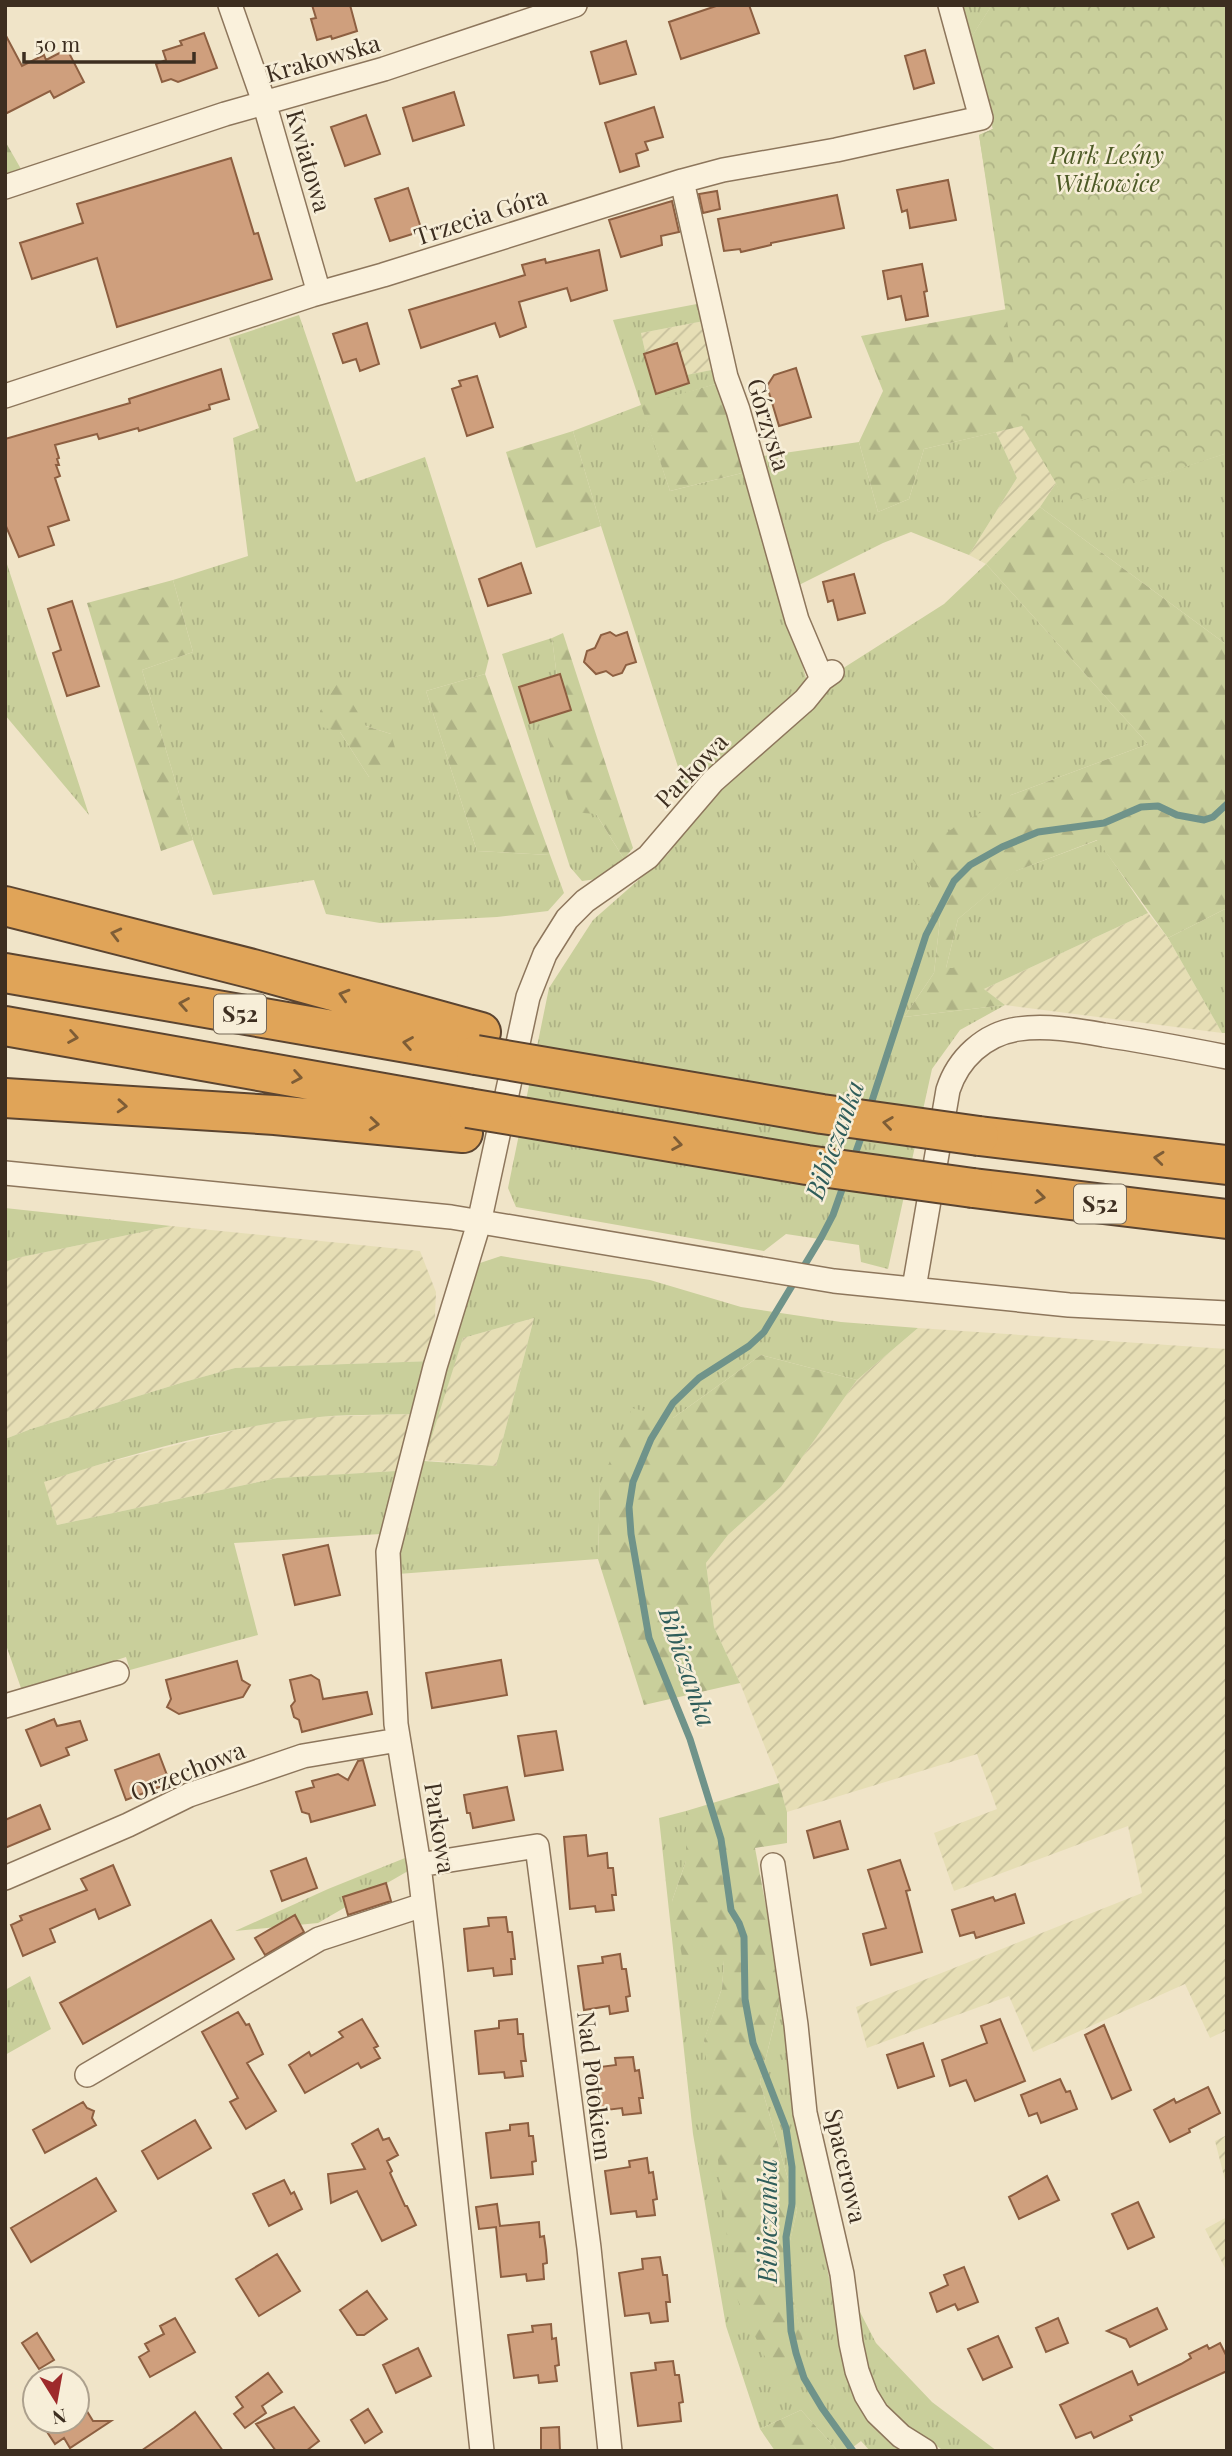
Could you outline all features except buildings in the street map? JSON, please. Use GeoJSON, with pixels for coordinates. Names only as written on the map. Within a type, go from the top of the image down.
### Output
{"type":"FeatureCollection","features":[{"type":"Feature","properties":{"kind":"highway"},"geometry":{"type":"LineString","coordinates":[[5,905],[478,1044]]}},
{"type":"Feature","properties":{"kind":"highway","name":"S52"},"geometry":{"type":"LineString","coordinates":[[5,973],[478,1044],[626,1081],[822,1114],[979,1136],[1227,1165]]}},
{"type":"Feature","properties":{"kind":"highway","name":"S52"},"geometry":{"type":"LineString","coordinates":[[5,1026],[466,1120],[610,1133],[807,1166],[1227,1219]]}},
{"type":"Feature","properties":{"kind":"highway"},"geometry":{"type":"LineString","coordinates":[[5,1098],[275,1115],[466,1120]]}},
{"type":"Feature","properties":{"kind":"street","name":"Kwiatowa"},"geometry":{"type":"LineString","coordinates":[[230,5],[264,103],[319,293]]}},
{"type":"Feature","properties":{"kind":"street","name":"Krakowska"},"geometry":{"type":"LineString","coordinates":[[5,187],[264,103],[384,69],[575,5]]}},
{"type":"Feature","properties":{"kind":"street","name":"Trzecia Góra"},"geometry":{"type":"LineString","coordinates":[[5,396],[319,293],[682,181],[723,170],[836,150],[981,118],[950,5]]}},
{"type":"Feature","properties":{"kind":"street","name":"Górzysta"},"geometry":{"type":"LineString","coordinates":[[682,181],[726,377],[738,410],[797,620],[827,676]]}},
{"type":"Feature","properties":{"kind":"street","name":"Parkowa"},"geometry":{"type":"LineString","coordinates":[[482,2451],[442,2055],[419,1865],[398,1740],[387,1552],[435,1367],[479,1223],[535,976],[555,937],[585,901],[648,857],[713,781],[805,700],[827,676]]}},
{"type":"Feature","properties":{"kind":"street"},"geometry":{"type":"LineString","coordinates":[[914,1288],[948,1090],[953,1073],[977,1047],[995,1036],[1017,1029],[1048,1028],[1151,1042],[1227,1057]]}},
{"type":"Feature","properties":{"kind":"street"},"geometry":{"type":"LineString","coordinates":[[5,1173],[451,1217],[834,1281],[1069,1305],[1227,1313]]}},
{"type":"Feature","properties":{"kind":"street"},"geometry":{"type":"LineString","coordinates":[[5,1706],[117,1674]]}},
{"type":"Feature","properties":{"kind":"street","name":"Orzechowa"},"geometry":{"type":"LineString","coordinates":[[5,1878],[189,1795],[303,1756],[398,1740]]}},
{"type":"Feature","properties":{"kind":"street","name":"Nad Potokiem"},"geometry":{"type":"LineString","coordinates":[[419,1865],[537,1846],[589,2248],[610,2451]]}},
{"type":"Feature","properties":{"kind":"street","name":"Spacerowa"},"geometry":{"type":"LineString","coordinates":[[773,1865],[796,2025],[805,2113],[842,2274],[850,2343],[857,2371],[866,2395],[877,2413],[901,2436],[925,2451]]}},
{"type":"Feature","properties":{"kind":"street"},"geometry":{"type":"LineString","coordinates":[[87,2075],[319,1939],[423,1905]]}},
{"type":"Feature","properties":{"kind":"shaded area"},"geometry":{"type":"Polygon","coordinates":[[[704,321],[716,369],[652,382],[641,333],[704,321]]]}},
{"type":"Feature","properties":{"kind":"shaded area"},"geometry":{"type":"Polygon","coordinates":[[[1023,426],[1056,483],[1040,507],[986,564],[969,555],[1017,478],[996,432],[1023,426]]]}},
{"type":"Feature","properties":{"kind":"shaded area"},"geometry":{"type":"Polygon","coordinates":[[[1148,913],[1168,938],[1222,1033],[1005,1005],[984,989],[1148,913]]]}},
{"type":"Feature","properties":{"kind":"shaded area"},"geometry":{"type":"Polygon","coordinates":[[[171,1226],[420,1251],[436,1292],[433,1361],[235,1368],[5,1439],[5,1262],[171,1226]]]}},
{"type":"Feature","properties":{"kind":"shaded area"},"geometry":{"type":"Polygon","coordinates":[[[534,1318],[496,1466],[423,1460],[463,1338],[534,1318]]]}},
{"type":"Feature","properties":{"kind":"shaded area"},"geometry":{"type":"Polygon","coordinates":[[[918,1328],[1227,1349],[1227,2030],[1210,2038],[1185,1984],[1033,2052],[1009,1996],[867,2048],[856,2007],[1142,1893],[1128,1826],[954,1891],[934,1833],[997,1809],[977,1754],[787,1812],[779,1783],[740,1683],[714,1627],[706,1563],[728,1535],[781,1487],[857,1380],[918,1328]]]}},
{"type":"Feature","properties":{"kind":"shaded area"},"geometry":{"type":"Polygon","coordinates":[[[416,1414],[396,1471],[277,1478],[57,1525],[43,1482],[90,1467],[247,1427],[311,1417],[416,1414]]]}},
{"type":"Feature","properties":{"kind":"shaded area"},"geometry":{"type":"Polygon","coordinates":[[[1227,2135],[1227,2188],[1215,2141],[1227,2135]]]}},
{"type":"Feature","properties":{"kind":"shaded area"},"geometry":{"type":"Polygon","coordinates":[[[1227,2217],[1227,2267],[1225,2268],[1205,2229],[1227,2217]]]}},
{"type":"Feature","properties":{"kind":"green space"},"geometry":{"type":"Polygon","coordinates":[[[960,5],[992,5],[971,38],[960,5]]]}},
{"type":"Feature","properties":{"kind":"green space","name":"Park Leśny Witkowice"},"geometry":{"type":"Polygon","coordinates":[[[992,5],[1227,5],[1227,453],[1065,506],[1056,483],[1022,426],[924,449],[909,499],[878,512],[859,442],[883,391],[861,336],[1007,309],[979,135],[993,129],[971,38],[992,5]]]}},
{"type":"Feature","properties":{"kind":"green space","name":"Park Leśny Witkowice"},"geometry":{"type":"Polygon","coordinates":[[[992,5],[1227,5],[1227,453],[1065,506],[1056,483],[1023,426],[979,135],[993,129],[971,38],[992,5]]]}},
{"type":"Feature","properties":{"kind":"green space"},"geometry":{"type":"Polygon","coordinates":[[[5,141],[21,169],[5,175],[5,141]]]}},
{"type":"Feature","properties":{"kind":"green space"},"geometry":{"type":"Polygon","coordinates":[[[702,303],[704,321],[641,333],[652,382],[716,369],[719,383],[642,406],[670,491],[750,471],[807,682],[687,795],[573,431],[641,405],[613,320],[702,303]]]}},
{"type":"Feature","properties":{"kind":"green space"},"geometry":{"type":"Polygon","coordinates":[[[299,315],[356,482],[425,457],[489,658],[485,674],[426,691],[477,851],[550,855],[564,893],[548,911],[497,917],[380,923],[326,914],[314,880],[213,895],[193,840],[142,670],[193,652],[173,580],[248,556],[233,438],[259,428],[229,338],[299,315]],[[366,726],[340,732],[369,777],[391,734],[366,726]]]}},
{"type":"Feature","properties":{"kind":"green space"},"geometry":{"type":"Polygon","coordinates":[[[719,383],[750,471],[670,491],[641,405],[719,383]]]}},
{"type":"Feature","properties":{"kind":"green space"},"geometry":{"type":"Polygon","coordinates":[[[573,431],[601,526],[536,548],[506,452],[573,431]]]}},
{"type":"Feature","properties":{"kind":"green space"},"geometry":{"type":"Polygon","coordinates":[[[996,432],[1017,478],[969,555],[911,532],[795,587],[757,457],[859,442],[878,512],[909,499],[924,449],[996,432]]]}},
{"type":"Feature","properties":{"kind":"green space"},"geometry":{"type":"Polygon","coordinates":[[[1227,453],[1227,645],[1040,507],[1056,483],[1066,505],[1227,453]]]}},
{"type":"Feature","properties":{"kind":"green space"},"geometry":{"type":"Polygon","coordinates":[[[1040,507],[1227,645],[1227,908],[1168,938],[1097,840],[1016,871],[958,919],[946,968],[974,968],[984,989],[1005,1005],[904,1017],[934,973],[940,919],[911,912],[933,889],[909,854],[1011,795],[1148,744],[986,564],[1040,507]]]}},
{"type":"Feature","properties":{"kind":"green space"},"geometry":{"type":"Polygon","coordinates":[[[5,558],[89,815],[5,715],[5,558]]]}},
{"type":"Feature","properties":{"kind":"green space"},"geometry":{"type":"Polygon","coordinates":[[[986,564],[1148,744],[1011,795],[933,889],[940,919],[934,973],[904,1017],[1005,1005],[960,1030],[932,1069],[888,1269],[861,1262],[859,1245],[786,1234],[764,1251],[516,1207],[508,1188],[549,988],[593,920],[668,854],[721,782],[845,667],[944,604],[986,564]]]}},
{"type":"Feature","properties":{"kind":"green space"},"geometry":{"type":"Polygon","coordinates":[[[173,580],[193,652],[142,670],[193,840],[161,851],[87,603],[173,580]]]}},
{"type":"Feature","properties":{"kind":"green space"},"geometry":{"type":"Polygon","coordinates":[[[563,633],[633,848],[624,859],[596,814],[572,812],[548,739],[560,701],[552,638],[563,633]]]}},
{"type":"Feature","properties":{"kind":"green space"},"geometry":{"type":"Polygon","coordinates":[[[552,638],[560,701],[596,814],[624,859],[605,878],[582,881],[570,867],[502,654],[552,638]]]}},
{"type":"Feature","properties":{"kind":"green space"},"geometry":{"type":"Polygon","coordinates":[[[485,674],[550,855],[477,851],[426,691],[485,674]]]}},
{"type":"Feature","properties":{"kind":"green space"},"geometry":{"type":"Polygon","coordinates":[[[339,681],[366,726],[391,734],[400,765],[369,777],[340,732],[322,727],[320,711],[339,681]]]}},
{"type":"Feature","properties":{"kind":"green space"},"geometry":{"type":"Polygon","coordinates":[[[1098,840],[1148,913],[984,989],[946,968],[958,919],[1015,871],[1098,840]]]}},
{"type":"Feature","properties":{"kind":"green space"},"geometry":{"type":"Polygon","coordinates":[[[1227,908],[1227,1033],[1222,1033],[1168,938],[1227,908]]]}},
{"type":"Feature","properties":{"kind":"green space"},"geometry":{"type":"Polygon","coordinates":[[[5,1208],[171,1226],[5,1262],[5,1208]]]}},
{"type":"Feature","properties":{"kind":"green space"},"geometry":{"type":"Polygon","coordinates":[[[501,1256],[650,1280],[741,1307],[841,1322],[918,1328],[857,1380],[761,1355],[673,1418],[600,1485],[598,1559],[398,1574],[398,1550],[423,1460],[446,1344],[471,1266],[501,1256]],[[534,1318],[463,1338],[424,1461],[496,1466],[534,1318]]]}},
{"type":"Feature","properties":{"kind":"green space"},"geometry":{"type":"Polygon","coordinates":[[[761,1355],[857,1380],[781,1487],[728,1535],[706,1563],[714,1627],[740,1683],[644,1705],[598,1559],[600,1485],[632,1408],[673,1418],[761,1355]]]}},
{"type":"Feature","properties":{"kind":"green space"},"geometry":{"type":"Polygon","coordinates":[[[433,1361],[416,1414],[322,1417],[242,1428],[142,1453],[44,1482],[57,1525],[277,1478],[396,1471],[381,1534],[234,1543],[258,1635],[130,1670],[126,1657],[22,1691],[5,1642],[5,1439],[235,1368],[433,1361]]]}},
{"type":"Feature","properties":{"kind":"green space"},"geometry":{"type":"Polygon","coordinates":[[[779,1783],[787,1812],[787,1843],[755,1848],[782,1992],[760,2082],[797,2210],[785,2264],[812,2379],[797,2386],[775,2378],[733,2290],[704,2040],[722,1988],[724,1961],[683,1962],[672,1901],[686,1861],[686,1811],[779,1783]]]}},
{"type":"Feature","properties":{"kind":"green space"},"geometry":{"type":"Polygon","coordinates":[[[686,1811],[686,1861],[672,1901],[724,1961],[722,1988],[704,2041],[811,2379],[785,2263],[797,2210],[760,2082],[782,1992],[787,2059],[851,2392],[876,2430],[906,2451],[870,2451],[861,2441],[848,2451],[838,2451],[801,2410],[760,2429],[726,2326],[693,2134],[659,1818],[686,1811]]]}},
{"type":"Feature","properties":{"kind":"green space"},"geometry":{"type":"Polygon","coordinates":[[[410,1856],[408,1871],[318,1923],[235,1931],[328,1889],[410,1856]]]}},
{"type":"Feature","properties":{"kind":"green space"},"geometry":{"type":"Polygon","coordinates":[[[30,1976],[51,2029],[5,2055],[5,1990],[30,1976]]]}},
{"type":"Feature","properties":{"kind":"green space"},"geometry":{"type":"Polygon","coordinates":[[[860,2312],[876,2343],[932,2402],[997,2451],[944,2451],[880,2407],[864,2372],[860,2312]]]}},
{"type":"Feature","properties":{"kind":"green space"},"geometry":{"type":"Polygon","coordinates":[[[801,2410],[838,2451],[775,2451],[760,2429],[801,2410]]]}},
{"type":"Feature","properties":{"kind":"waterway","name":"Bibiczanka"},"geometry":{"type":"LineString","coordinates":[[869,1110],[926,935],[954,881],[970,865],[1002,847],[1038,832],[1104,823],[1141,807],[1158,806],[1177,815],[1204,820],[1213,817],[1227,804]]}},
{"type":"Feature","properties":{"kind":"waterway","name":"Bibiczanka"},"geometry":{"type":"LineString","coordinates":[[853,1160],[863,1132]]}},
{"type":"Feature","properties":{"kind":"waterway","name":"Bibiczanka"},"geometry":{"type":"LineString","coordinates":[[845,1181],[833,1215],[821,1238],[764,1332],[749,1346],[699,1378],[673,1403],[651,1439],[633,1482],[629,1507],[649,1638],[690,1739],[721,1839],[731,1910],[744,1937],[745,1999],[753,2043],[786,2128],[792,2167],[792,2204],[786,2237],[791,2331],[796,2353],[804,2378],[853,2451]]}}]}
